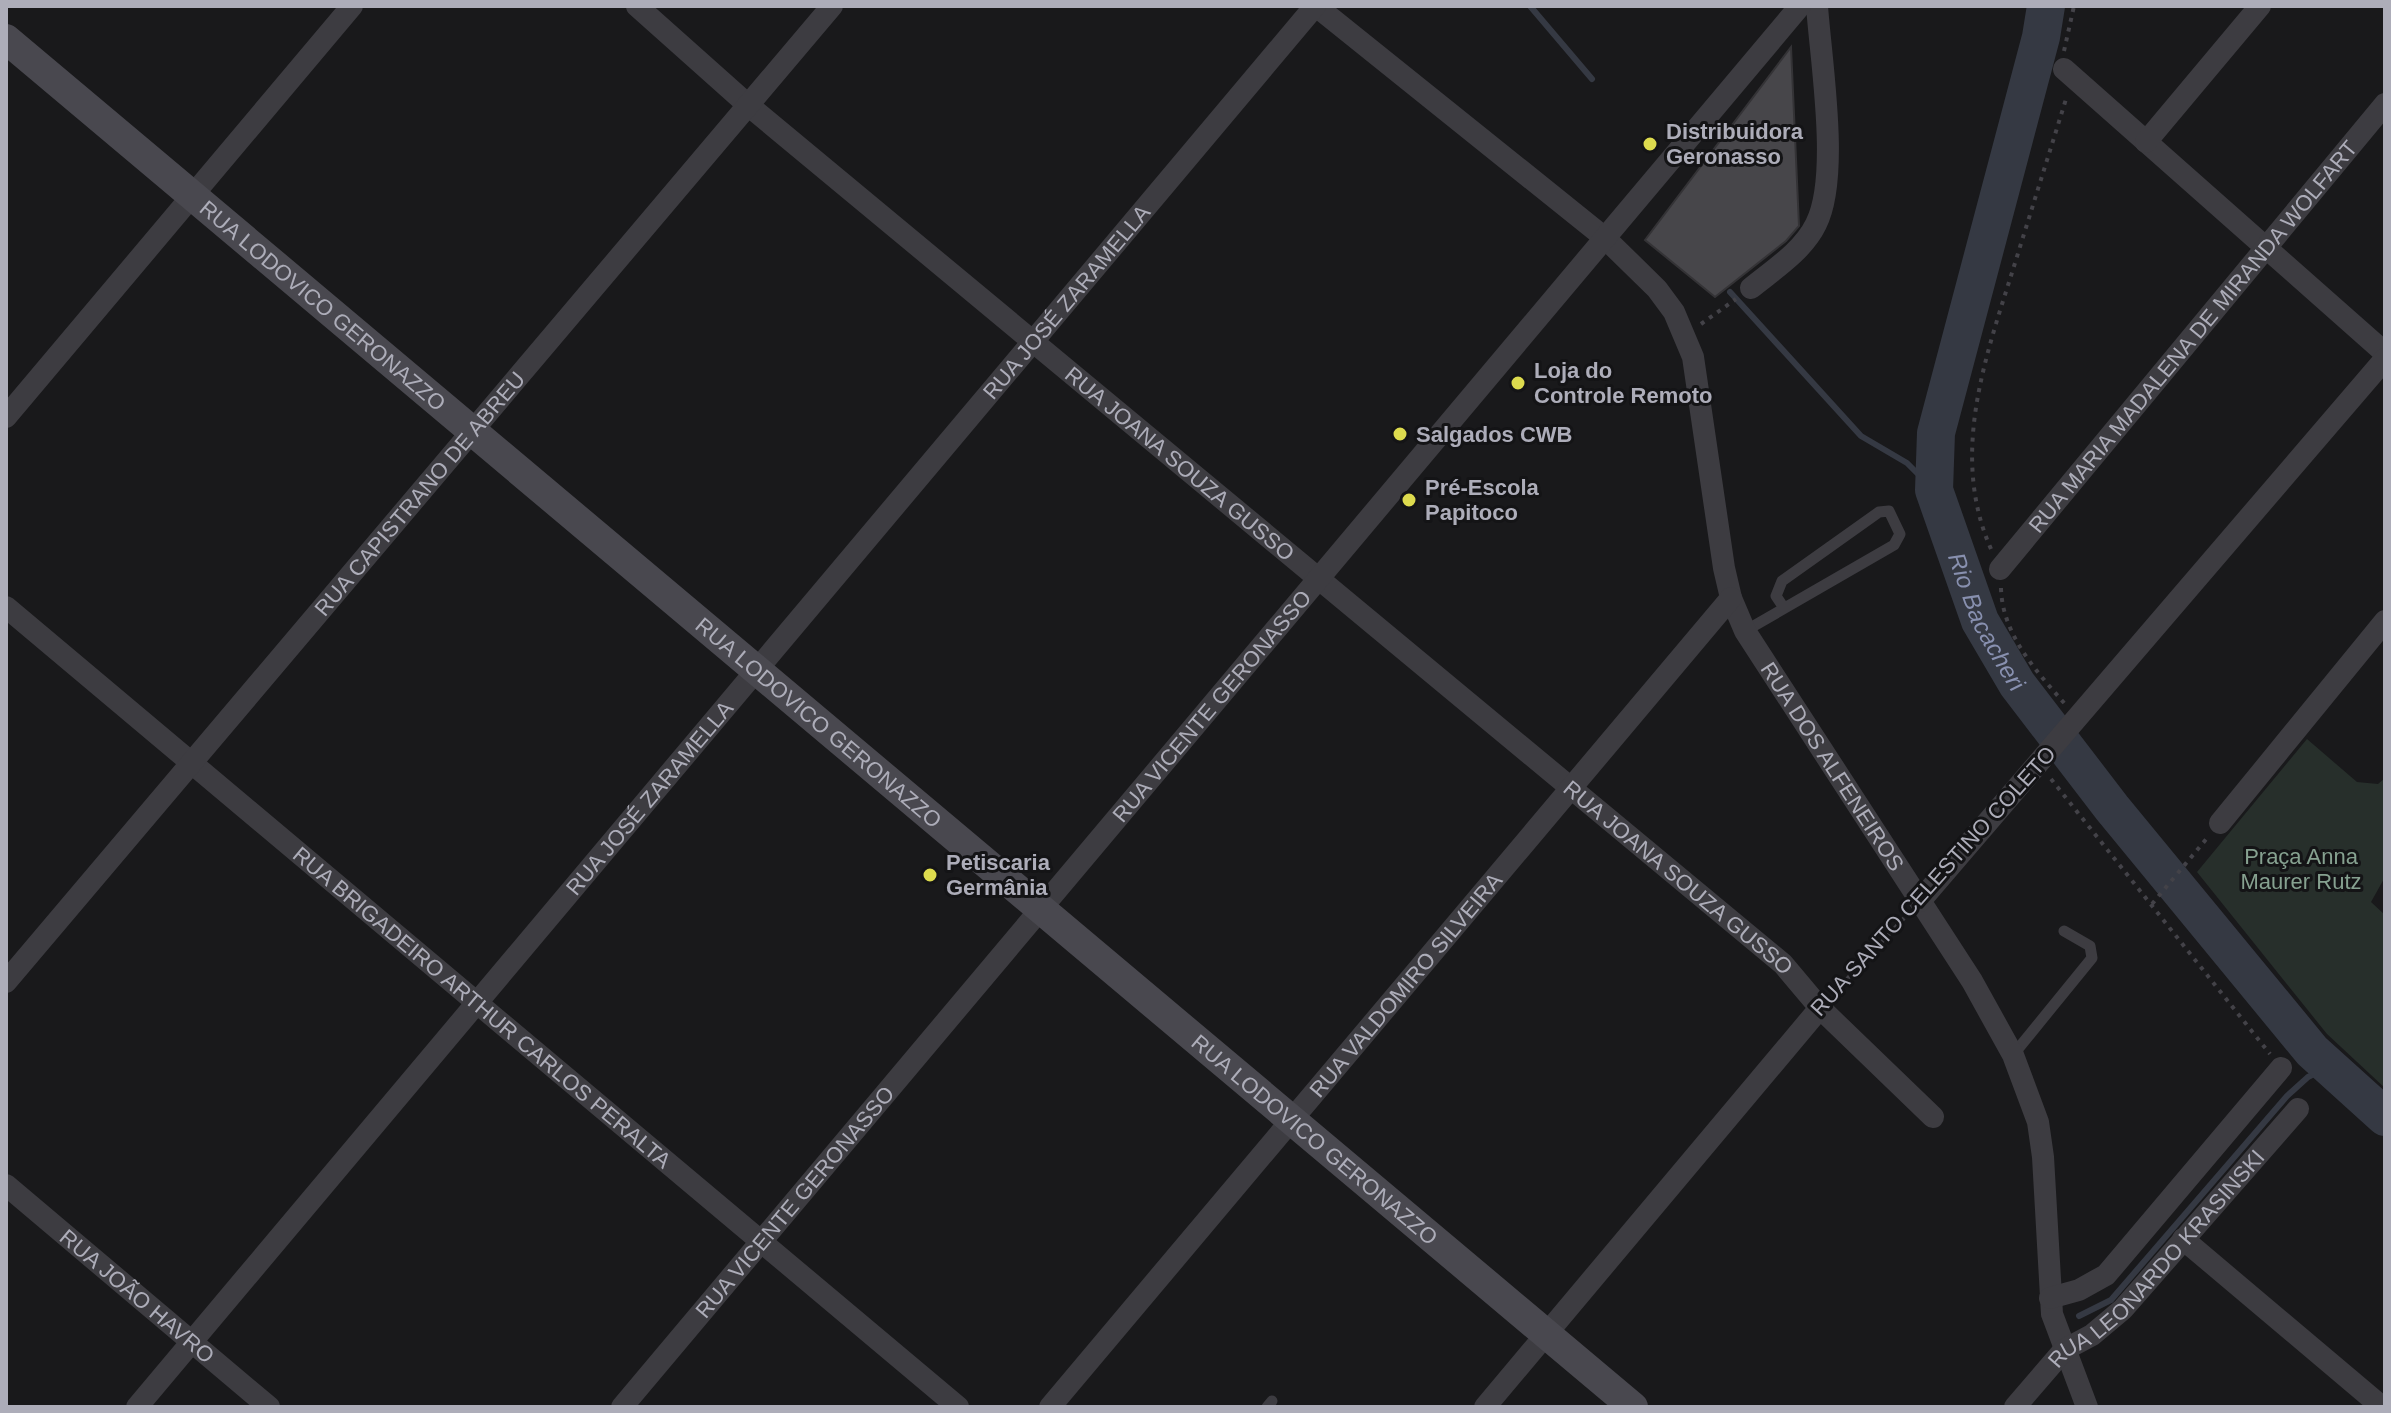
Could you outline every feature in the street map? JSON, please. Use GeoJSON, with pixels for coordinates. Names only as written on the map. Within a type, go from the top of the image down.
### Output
{"type":"FeatureCollection","features":[{"type":"Feature","properties":{"kind":"main road","name":"RUA LODOVICO GERONAZZO"},"geometry":{"type":"LineString","coordinates":[[6,39],[1633,1407]]}},
{"type":"Feature","properties":{"kind":"street"},"geometry":{"type":"LineString","coordinates":[[6,417],[352,6]]}},
{"type":"Feature","properties":{"kind":"street","name":"RUA JOANA SOUZA GUSSO"},"geometry":{"type":"LineString","coordinates":[[637,6],[748,105],[1783,964],[1820,1008],[1933,1117]]}},
{"type":"Feature","properties":{"kind":"street","name":"RUA CAPISTRANO DE ABREU"},"geometry":{"type":"LineString","coordinates":[[6,982],[832,6]]}},
{"type":"Feature","properties":{"kind":"street"},"geometry":{"type":"LineString","coordinates":[[1315,6],[1605,238]]}},
{"type":"Feature","properties":{"kind":"street","name":"RUA JOSÉ ZARAMELLA"},"geometry":{"type":"LineString","coordinates":[[137,1407],[1315,6]]}},
{"type":"Feature","properties":{"kind":"street","name":"RUA VICENTE GERONASSO"},"geometry":{"type":"LineString","coordinates":[[622,1407],[1800,6]]}},
{"type":"Feature","properties":{"kind":"street"},"geometry":{"type":"LineString","coordinates":[[1751,288],[1804,241],[1816,226],[1824,202],[1827,160],[1817,6]]}},
{"type":"Feature","properties":{"kind":"street"},"geometry":{"type":"LineString","coordinates":[[2146,142],[2260,6]]}},
{"type":"Feature","properties":{"kind":"street"},"geometry":{"type":"LineString","coordinates":[[2064,69],[2385,356]]}},
{"type":"Feature","properties":{"kind":"street","name":"RUA MARIA MADALENA DE MIRANDA WOLFART"},"geometry":{"type":"LineString","coordinates":[[2000,569],[2385,104]]}},
{"type":"Feature","properties":{"kind":"street","name":"RUA DOS ALFENEIROS"},"geometry":{"type":"LineString","coordinates":[[1605,238],[1657,289],[1687,334],[1698,383],[1731,598],[1745,631],[1972,981],[2013,1055],[2038,1122],[2043,1157],[2050,1298],[2055,1329],[2087,1407]]}},
{"type":"Feature","properties":{"kind":"street","name":"RUA SANTO CELESTINO COLETO"},"geometry":{"type":"LineString","coordinates":[[1920,901],[2385,356]]}},
{"type":"Feature","properties":{"kind":"street","name":"RUA VALDOMIRO SILVEIRA"},"geometry":{"type":"LineString","coordinates":[[1050,1407],[1731,598]]}},
{"type":"Feature","properties":{"kind":"street","name":"RUA BRIGADEIRO ARTHUR CARLOS PERALTA"},"geometry":{"type":"LineString","coordinates":[[6,607],[958,1407]]}},
{"type":"Feature","properties":{"kind":"street"},"geometry":{"type":"LineString","coordinates":[[2220,823],[2385,621]]}},
{"type":"Feature","properties":{"kind":"street","name":"RUA SANTO CELESTINO COLETO"},"geometry":{"type":"LineString","coordinates":[[1485,1407],[1820,1008]]}},
{"type":"Feature","properties":{"kind":"street"},"geometry":{"type":"LineString","coordinates":[[2050,1298],[2079,1290],[2106,1275],[2281,1068]]}},
{"type":"Feature","properties":{"kind":"street","name":"RUA LEONARDO KRASINSKI"},"geometry":{"type":"LineString","coordinates":[[2015,1407],[2064,1350],[2107,1324],[2298,1109]]}},
{"type":"Feature","properties":{"kind":"street","name":"RUA JOÃO HAVRO"},"geometry":{"type":"LineString","coordinates":[[6,1185],[269,1407]]}},
{"type":"Feature","properties":{"kind":"street"},"geometry":{"type":"LineString","coordinates":[[2183,1239],[2382,1407]]}},
{"type":"Feature","properties":{"kind":"lane"},"geometry":{"type":"LineString","coordinates":[[1745,631],[1894,545],[1900,534],[1889,511],[1879,512],[1782,581],[1776,596],[1784,608]]}},
{"type":"Feature","properties":{"kind":"lane"},"geometry":{"type":"LineString","coordinates":[[2013,1055],[2092,958],[2090,946],[2064,931]]}},
{"type":"Feature","properties":{"kind":"path"},"geometry":{"type":"LineString","coordinates":[[2073,723],[2019,645],[2004,613],[2000,569],[1989,545],[1971,482],[1975,403],[2068,94],[2064,69],[2074,6]]}},
{"type":"Feature","properties":{"kind":"path"},"geometry":{"type":"LineString","coordinates":[[2042,759],[2151,904],[2281,1068]]}},
{"type":"Feature","properties":{"kind":"path"},"geometry":{"type":"LineString","coordinates":[[2151,904],[2191,857]]}},
{"type":"Feature","properties":{"kind":"path","name":"RUA SANTO CELESTINO COLETO"},"geometry":{"type":"LineString","coordinates":[[1820,1008],[1920,901]]}},
{"type":"Feature","properties":{"kind":"green space","name":"Praça Anna Maurer Rutz"},"geometry":{"type":"Polygon","coordinates":[[[2307,739],[2357,782],[2378,784],[2385,778],[2385,877],[2371,902],[2385,915],[2385,1088],[2327,1034],[2197,872],[2307,739]]]}},
{"type":"Feature","properties":{"kind":"building"},"geometry":{"type":"Polygon","coordinates":[[[1791,47],[1799,226],[1786,241],[1715,297],[1645,240],[1791,47]]]}},
{"type":"Feature","properties":{"kind":"waterway"},"geometry":{"type":"LineString","coordinates":[[1530,6],[1592,79]]}},
{"type":"Feature","properties":{"kind":"waterway","name":"Rio Bacacheri"},"geometry":{"type":"LineString","coordinates":[[2046,6],[2041,37],[1936,433],[1934,490],[1980,621],[2017,684],[2112,808],[2312,1051],[2385,1117]]}},
{"type":"Feature","properties":{"kind":"waterway"},"geometry":{"type":"LineString","coordinates":[[1730,292],[1861,436],[1907,463],[1934,490]]}},
{"type":"Feature","properties":{"kind":"waterway"},"geometry":{"type":"LineString","coordinates":[[2079,1316],[2111,1300],[2287,1096],[2308,1077],[2328,1067]]}},
{"type":"Feature","properties":{"kind":"place","name":"Distribuidora Geronasso"},"geometry":{"type":"Point","coordinates":[1650,144]}},
{"type":"Feature","properties":{"kind":"place","name":"Loja do Controle Remoto"},"geometry":{"type":"Point","coordinates":[1518,383]}},
{"type":"Feature","properties":{"kind":"place","name":"Salgados CWB"},"geometry":{"type":"Point","coordinates":[1400,434]}},
{"type":"Feature","properties":{"kind":"place","name":"Pré-Escola Papitoco"},"geometry":{"type":"Point","coordinates":[1409,500]}},
{"type":"Feature","properties":{"kind":"place","name":"Petiscaria Germânia"},"geometry":{"type":"Point","coordinates":[930,875]}}]}
